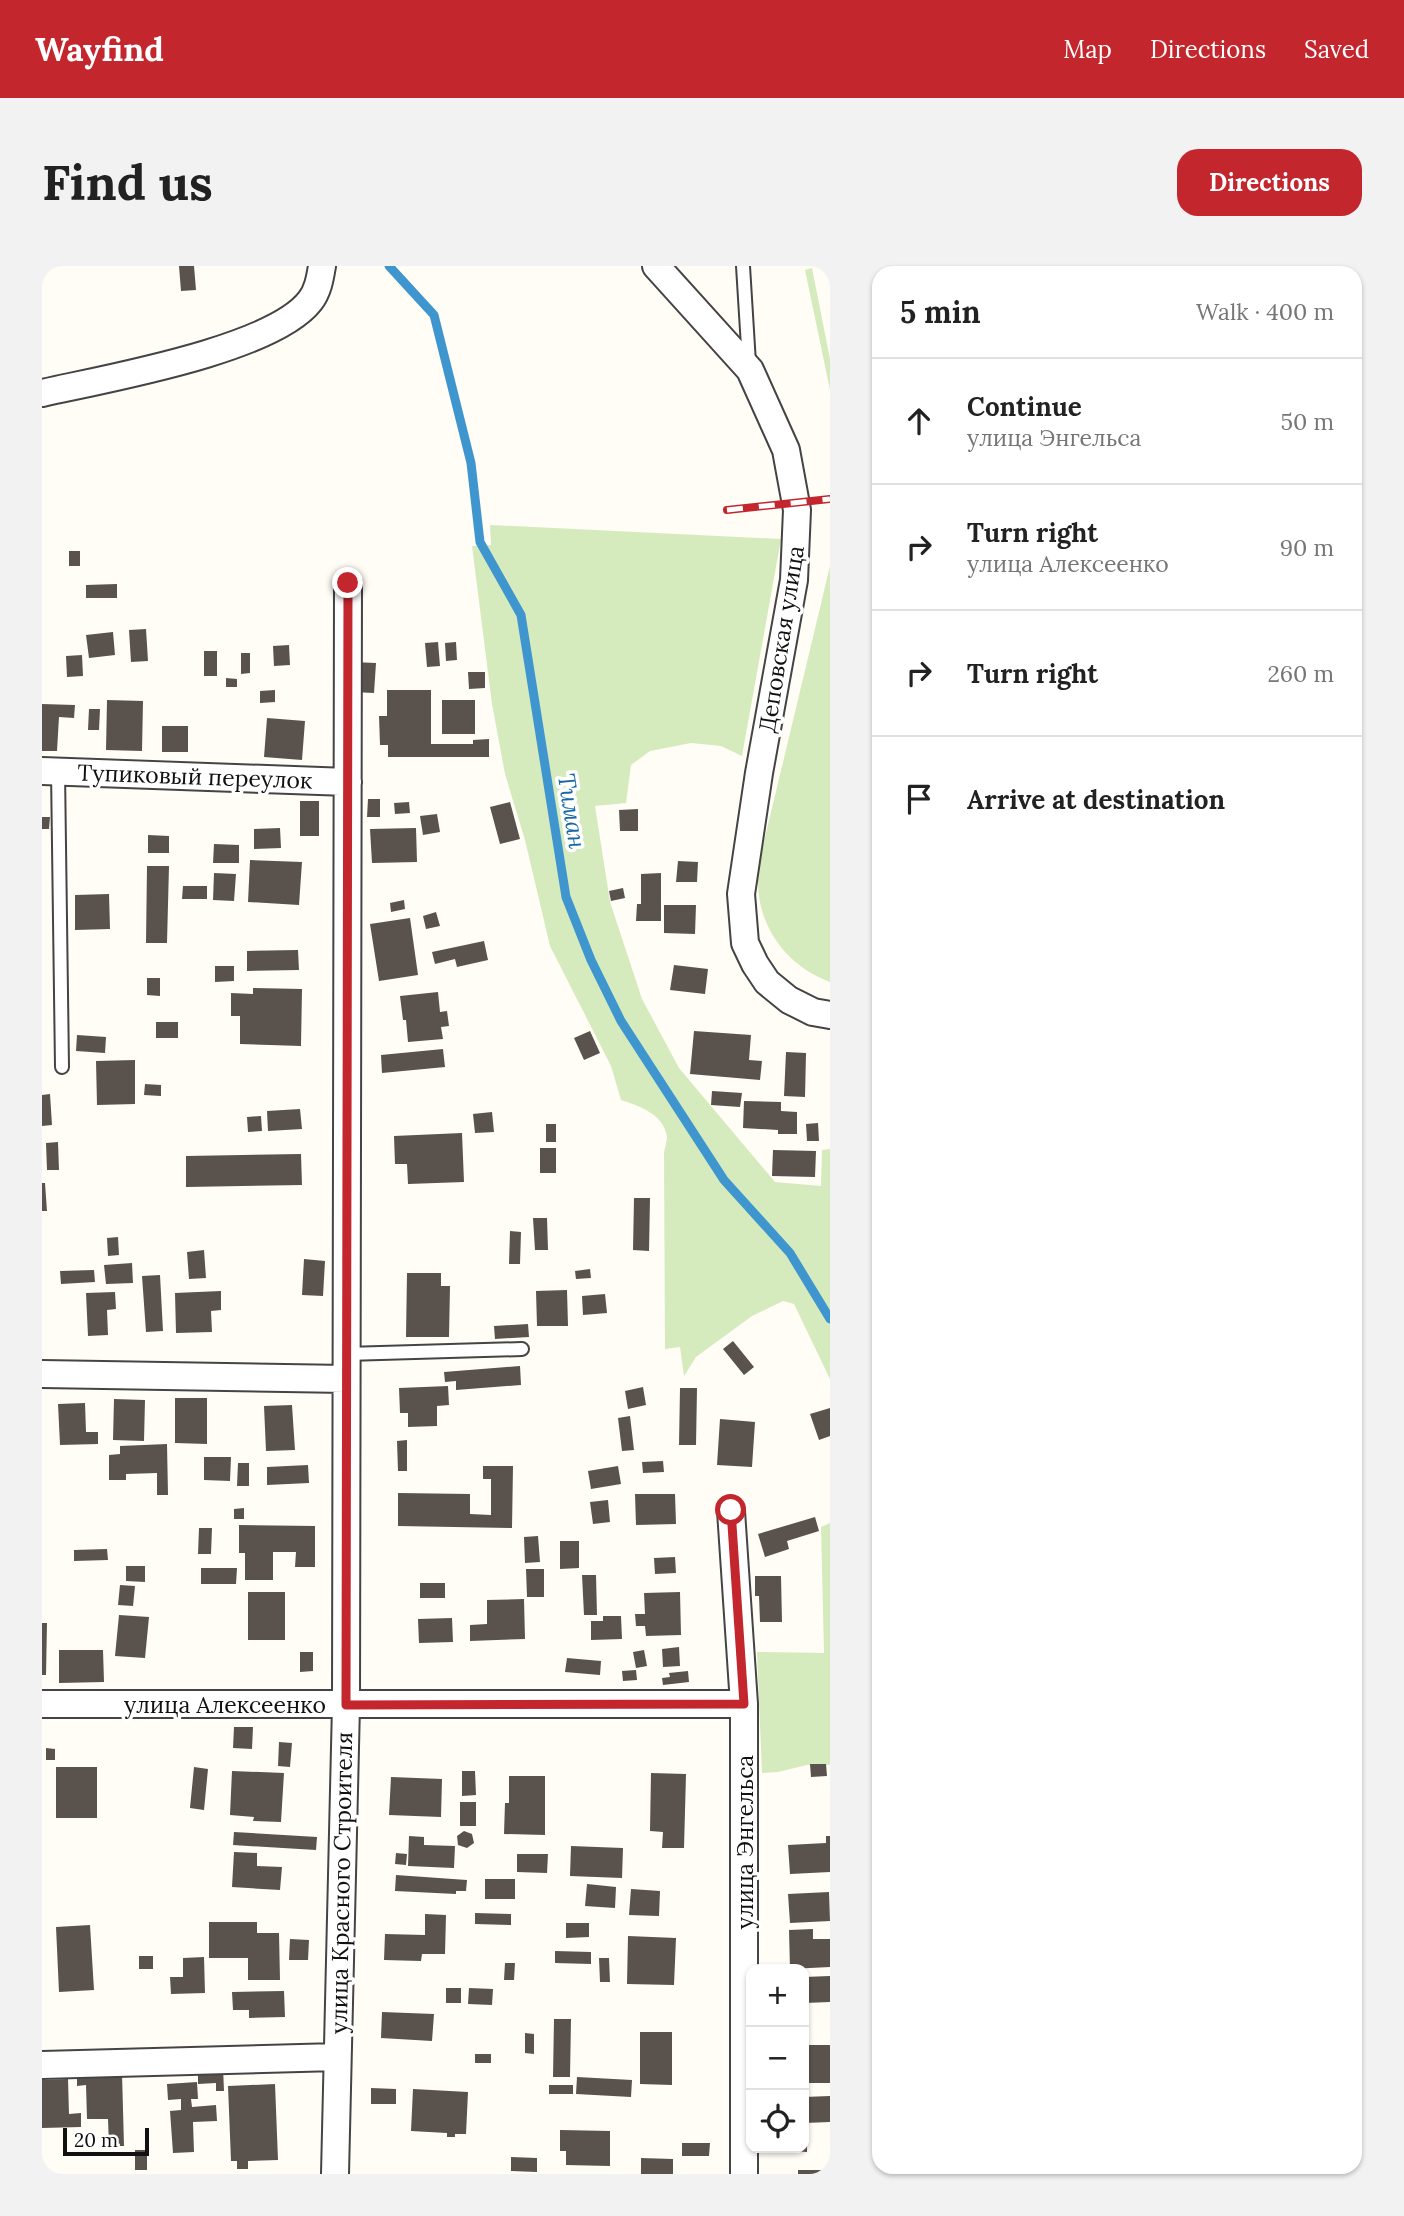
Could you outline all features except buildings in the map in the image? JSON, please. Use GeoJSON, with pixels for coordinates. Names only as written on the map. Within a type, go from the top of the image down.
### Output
{"type":"FeatureCollection","features":[{"type":"Feature","properties":{"kind":"street"},"geometry":{"type":"LineString","coordinates":[[42,393],[201,356],[276,328],[308,303],[320,280],[322,266]]}},
{"type":"Feature","properties":{"kind":"street"},"geometry":{"type":"LineString","coordinates":[[656,266],[750,370]]}},
{"type":"Feature","properties":{"kind":"street","name":"Деповская улица"},"geometry":{"type":"LineString","coordinates":[[750,370],[786,450],[797,509],[797,529],[794,580],[759,773],[741,894],[745,943],[767,982],[789,1000],[813,1013],[830,1015]]}},
{"type":"Feature","properties":{"kind":"street","name":"улица Красного Строителя"},"geometry":{"type":"LineString","coordinates":[[335,2174],[346,1705],[348,583]]}},
{"type":"Feature","properties":{"kind":"street","name":"Тупиковый переулок"},"geometry":{"type":"LineString","coordinates":[[50,771],[348,782]]}},
{"type":"Feature","properties":{"kind":"street"},"geometry":{"type":"LineString","coordinates":[[42,1374],[346,1366]]}},
{"type":"Feature","properties":{"kind":"street","name":"улица Энгельса"},"geometry":{"type":"LineString","coordinates":[[731,1510],[744,1704],[744,2174]]}},
{"type":"Feature","properties":{"kind":"street","name":"улица Алексеенко"},"geometry":{"type":"LineString","coordinates":[[42,1704],[744,1704]]}},
{"type":"Feature","properties":{"kind":"street"},"geometry":{"type":"LineString","coordinates":[[42,2065],[337,2057]]}},
{"type":"Feature","properties":{"kind":"lane","name":"Деповская улица"},"geometry":{"type":"LineString","coordinates":[[743,266],[750,370]]}},
{"type":"Feature","properties":{"kind":"lane"},"geometry":{"type":"LineString","coordinates":[[50,771],[62,1068]]}},
{"type":"Feature","properties":{"kind":"lane"},"geometry":{"type":"LineString","coordinates":[[346,1366],[522,1349]]}},
{"type":"Feature","properties":{"kind":"green space"},"geometry":{"type":"Polygon","coordinates":[[[812,268],[830,359],[830,390],[805,270],[812,268]]]}},
{"type":"Feature","properties":{"kind":"green space"},"geometry":{"type":"Polygon","coordinates":[[[490,525],[781,539],[742,756],[721,746],[691,743],[650,751],[631,765],[626,803],[595,806],[610,902],[642,999],[679,1068],[775,1182],[821,1186],[822,1150],[830,1149],[830,1379],[794,1304],[783,1301],[752,1316],[696,1357],[684,1376],[680,1347],[665,1349],[664,1153],[667,1137],[661,1122],[650,1112],[621,1100],[611,1066],[550,946],[525,840],[505,774],[492,704],[472,546],[491,545],[490,525]]]}},
{"type":"Feature","properties":{"kind":"green space"},"geometry":{"type":"Polygon","coordinates":[[[830,566],[830,982],[801,967],[778,944],[763,915],[758,882],[761,854],[830,566]]]}},
{"type":"Feature","properties":{"kind":"green space"},"geometry":{"type":"Polygon","coordinates":[[[830,1523],[830,1765],[807,1765],[762,1773],[757,1652],[824,1653],[821,1527],[830,1523]]]}},
{"type":"Feature","properties":{"kind":"waterway","name":"Тиман"},"geometry":{"type":"LineString","coordinates":[[389,266],[434,315],[471,463],[480,542],[521,615],[566,897],[591,960],[621,1021],[724,1180],[790,1253],[830,1319]]}},
{"type":"Feature","properties":{"kind":"railway"},"geometry":{"type":"LineString","coordinates":[[727,510],[830,499]]}},
{"type":"Feature","properties":{"kind":"route"},"geometry":{"type":"LineString","coordinates":[[348,583],[346,1705],[744,1704],[731,1510]]}}]}
